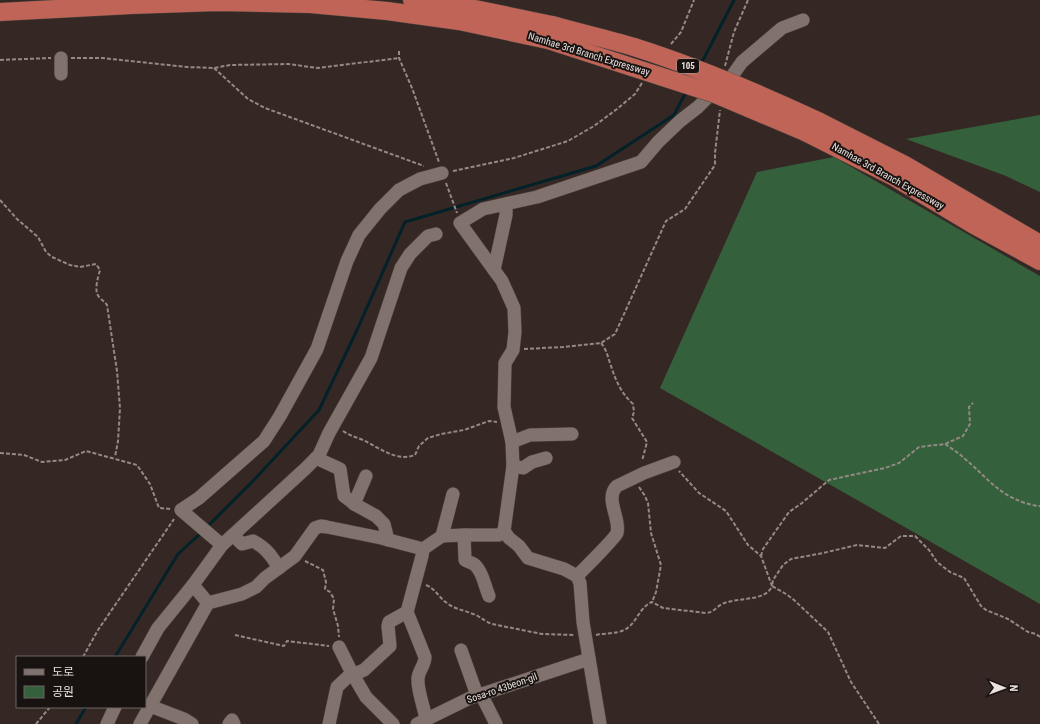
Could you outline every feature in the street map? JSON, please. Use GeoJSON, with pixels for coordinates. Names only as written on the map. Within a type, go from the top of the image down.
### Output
{"type":"FeatureCollection","features":[{"type":"Feature","properties":{"kind":"highway","name":"Namhae 3rd Branch Expressway"},"geometry":{"type":"LineString","coordinates":[[412,0],[465,7],[550,32]]}},
{"type":"Feature","properties":{"kind":"highway","name":"Namhae 3rd Branch Expressway"},"geometry":{"type":"LineString","coordinates":[[0,12],[131,4],[218,2],[310,4],[387,11],[550,32],[635,48],[710,74],[759,94],[974,225],[1040,262]]}},
{"type":"Feature","properties":{"kind":"highway","name":"Namhae 3rd Branch Expressway"},"geometry":{"type":"LineString","coordinates":[[812,126],[906,165],[1040,244]]}},
{"type":"Feature","properties":{"kind":"street"},"geometry":{"type":"LineString","coordinates":[[600,724],[589,659],[580,583],[577,576],[564,569],[528,558],[519,546],[509,538],[504,531],[513,466],[512,442],[504,407],[505,363],[513,350],[515,332],[514,308],[502,281],[460,223],[483,209],[537,197],[641,162],[658,142],[680,121],[707,98],[722,90],[742,62],[782,28],[803,20]]}},
{"type":"Feature","properties":{"kind":"street"},"geometry":{"type":"LineString","coordinates":[[61,58],[61,74]]}},
{"type":"Feature","properties":{"kind":"street"},"geometry":{"type":"LineString","coordinates":[[222,545],[180,510],[199,498],[264,441],[280,416],[317,349],[347,261],[359,235],[380,209],[399,190],[420,179],[444,175]]}},
{"type":"Feature","properties":{"kind":"street"},"geometry":{"type":"LineString","coordinates":[[494,270],[506,215],[506,204]]}},
{"type":"Feature","properties":{"kind":"street"},"geometry":{"type":"LineString","coordinates":[[143,656],[158,628],[193,585],[222,545],[316,458],[371,358],[401,268],[410,254],[428,236],[436,234]]}},
{"type":"Feature","properties":{"kind":"street"},"geometry":{"type":"LineString","coordinates":[[512,442],[530,435],[572,434]]}},
{"type":"Feature","properties":{"kind":"street"},"geometry":{"type":"LineString","coordinates":[[316,458],[340,469],[344,496],[354,504],[376,516],[384,524],[388,540]]}},
{"type":"Feature","properties":{"kind":"street"},"geometry":{"type":"LineString","coordinates":[[513,466],[523,468],[532,462],[546,458]]}},
{"type":"Feature","properties":{"kind":"street"},"geometry":{"type":"LineString","coordinates":[[577,576],[617,533],[615,512],[611,497],[613,489],[640,475],[674,462]]}},
{"type":"Feature","properties":{"kind":"street"},"geometry":{"type":"LineString","coordinates":[[354,504],[366,476]]}},
{"type":"Feature","properties":{"kind":"street"},"geometry":{"type":"LineString","coordinates":[[442,536],[453,494]]}},
{"type":"Feature","properties":{"kind":"street"},"geometry":{"type":"LineString","coordinates":[[140,724],[208,603],[231,597],[256,587],[295,556],[315,528],[321,526],[388,540],[423,550]]}},
{"type":"Feature","properties":{"kind":"street"},"geometry":{"type":"LineString","coordinates":[[422,721],[418,676],[425,662],[425,657],[407,612],[423,550],[442,536],[499,535],[504,531]]}},
{"type":"Feature","properties":{"kind":"street"},"geometry":{"type":"LineString","coordinates":[[233,535],[242,544],[253,541],[262,546],[272,556],[279,568]]}},
{"type":"Feature","properties":{"kind":"street"},"geometry":{"type":"LineString","coordinates":[[464,535],[465,560],[474,564],[478,568],[489,596]]}},
{"type":"Feature","properties":{"kind":"street"},"geometry":{"type":"LineString","coordinates":[[193,585],[208,603]]}},
{"type":"Feature","properties":{"kind":"street"},"geometry":{"type":"LineString","coordinates":[[329,724],[337,687],[352,673],[357,673],[364,670],[390,646],[389,622],[407,612]]}},
{"type":"Feature","properties":{"kind":"street"},"geometry":{"type":"LineString","coordinates":[[339,647],[366,697],[393,724]]}},
{"type":"Feature","properties":{"kind":"street"},"geometry":{"type":"LineString","coordinates":[[462,650],[479,695],[496,724]]}},
{"type":"Feature","properties":{"kind":"street","name":"Sosa-ro 43beon-gil"},"geometry":{"type":"LineString","coordinates":[[422,721],[479,695],[589,659]]}},
{"type":"Feature","properties":{"kind":"street"},"geometry":{"type":"LineString","coordinates":[[150,706],[184,719],[192,724]]}},
{"type":"Feature","properties":{"kind":"street"},"geometry":{"type":"LineString","coordinates":[[107,724],[115,708]]}},
{"type":"Feature","properties":{"kind":"street"},"geometry":{"type":"LineString","coordinates":[[229,724],[232,720],[234,724]]}},
{"type":"Feature","properties":{"kind":"path"},"geometry":{"type":"LineString","coordinates":[[667,49],[681,32],[694,0]]}},
{"type":"Feature","properties":{"kind":"path"},"geometry":{"type":"LineString","coordinates":[[725,68],[734,32],[748,0]]}},
{"type":"Feature","properties":{"kind":"path"},"geometry":{"type":"LineString","coordinates":[[399,51],[399,58],[412,88],[460,223]]}},
{"type":"Feature","properties":{"kind":"path"},"geometry":{"type":"LineString","coordinates":[[0,60],[102,58],[187,67],[214,68],[230,64],[288,64],[318,68],[399,58]]}},
{"type":"Feature","properties":{"kind":"path"},"geometry":{"type":"LineString","coordinates":[[214,68],[248,99],[265,108],[444,175],[454,171],[514,158],[568,141],[594,126],[617,109],[635,94],[644,81]]}},
{"type":"Feature","properties":{"kind":"path"},"geometry":{"type":"LineString","coordinates":[[513,350],[601,343],[615,334],[666,221],[685,209],[715,165],[715,152],[722,90]]}},
{"type":"Feature","properties":{"kind":"path"},"geometry":{"type":"LineString","coordinates":[[0,200],[17,219],[38,237],[46,252],[52,257],[70,265],[80,267],[96,264],[100,270],[97,293],[99,298],[107,305],[117,371],[120,422],[115,458]]}},
{"type":"Feature","properties":{"kind":"path"},"geometry":{"type":"LineString","coordinates":[[415,582],[432,588],[445,602],[451,606],[479,616],[484,621],[542,634],[586,636],[623,631],[636,621],[641,610],[647,604],[652,602],[656,592],[661,565],[651,532],[648,503],[638,487],[642,457],[647,442],[632,418],[634,412],[633,404],[617,385],[607,350],[601,343]]}},
{"type":"Feature","properties":{"kind":"path"},"geometry":{"type":"LineString","coordinates":[[761,556],[763,549],[789,512],[829,480],[899,463],[920,447],[945,444],[963,436],[970,424],[968,407],[973,404]]}},
{"type":"Feature","properties":{"kind":"path"},"geometry":{"type":"LineString","coordinates":[[334,425],[350,436],[364,441],[388,454],[402,457],[416,455],[419,446],[428,438],[464,430],[489,421],[508,424]]}},
{"type":"Feature","properties":{"kind":"path"},"geometry":{"type":"LineString","coordinates":[[945,444],[965,458],[991,484],[1006,495],[1040,506]]}},
{"type":"Feature","properties":{"kind":"path"},"geometry":{"type":"LineString","coordinates":[[0,453],[24,455],[42,462],[65,460],[86,451],[115,458],[137,465],[150,484],[159,508],[180,510],[98,630],[84,656]]}},
{"type":"Feature","properties":{"kind":"path"},"geometry":{"type":"LineString","coordinates":[[674,462],[683,476],[699,493],[726,511],[748,545],[761,556],[772,586],[794,600],[828,632],[851,682],[879,724]]}},
{"type":"Feature","properties":{"kind":"path"},"geometry":{"type":"LineString","coordinates":[[652,602],[663,608],[706,613],[713,612],[722,604],[763,595],[770,591],[773,580],[784,565],[791,559],[823,554],[857,545],[885,548],[900,536],[905,535],[915,536],[929,550],[937,562],[950,572],[964,578],[981,606],[986,610],[1008,619],[1028,632],[1036,634],[1040,637]]}},
{"type":"Feature","properties":{"kind":"path"},"geometry":{"type":"LineString","coordinates":[[235,635],[284,646],[287,642],[292,642],[339,647],[338,626],[333,608],[334,599],[330,592],[326,589],[323,570],[295,556]]}},
{"type":"Feature","properties":{"kind":"path"},"geometry":{"type":"LineString","coordinates":[[36,724],[49,708]]}},
{"type":"Feature","properties":{"kind":"green space"},"geometry":{"type":"Polygon","coordinates":[[[1040,115],[1040,192],[1006,176],[906,139],[1040,115]]]}},
{"type":"Feature","properties":{"kind":"green space"},"geometry":{"type":"Polygon","coordinates":[[[834,157],[1040,276],[1040,604],[660,388],[757,172],[834,157]]]}},
{"type":"Feature","properties":{"kind":"waterway"},"geometry":{"type":"LineString","coordinates":[[701,64],[734,0]]}},
{"type":"Feature","properties":{"kind":"waterway"},"geometry":{"type":"LineString","coordinates":[[206,528],[253,481],[319,410],[357,330],[405,222],[596,166],[674,115],[687,90]]}},
{"type":"Feature","properties":{"kind":"waterway"},"geometry":{"type":"LineString","coordinates":[[116,656],[178,554],[202,532]]}},
{"type":"Feature","properties":{"kind":"waterway"},"geometry":{"type":"LineString","coordinates":[[76,724],[85,708]]}}]}
